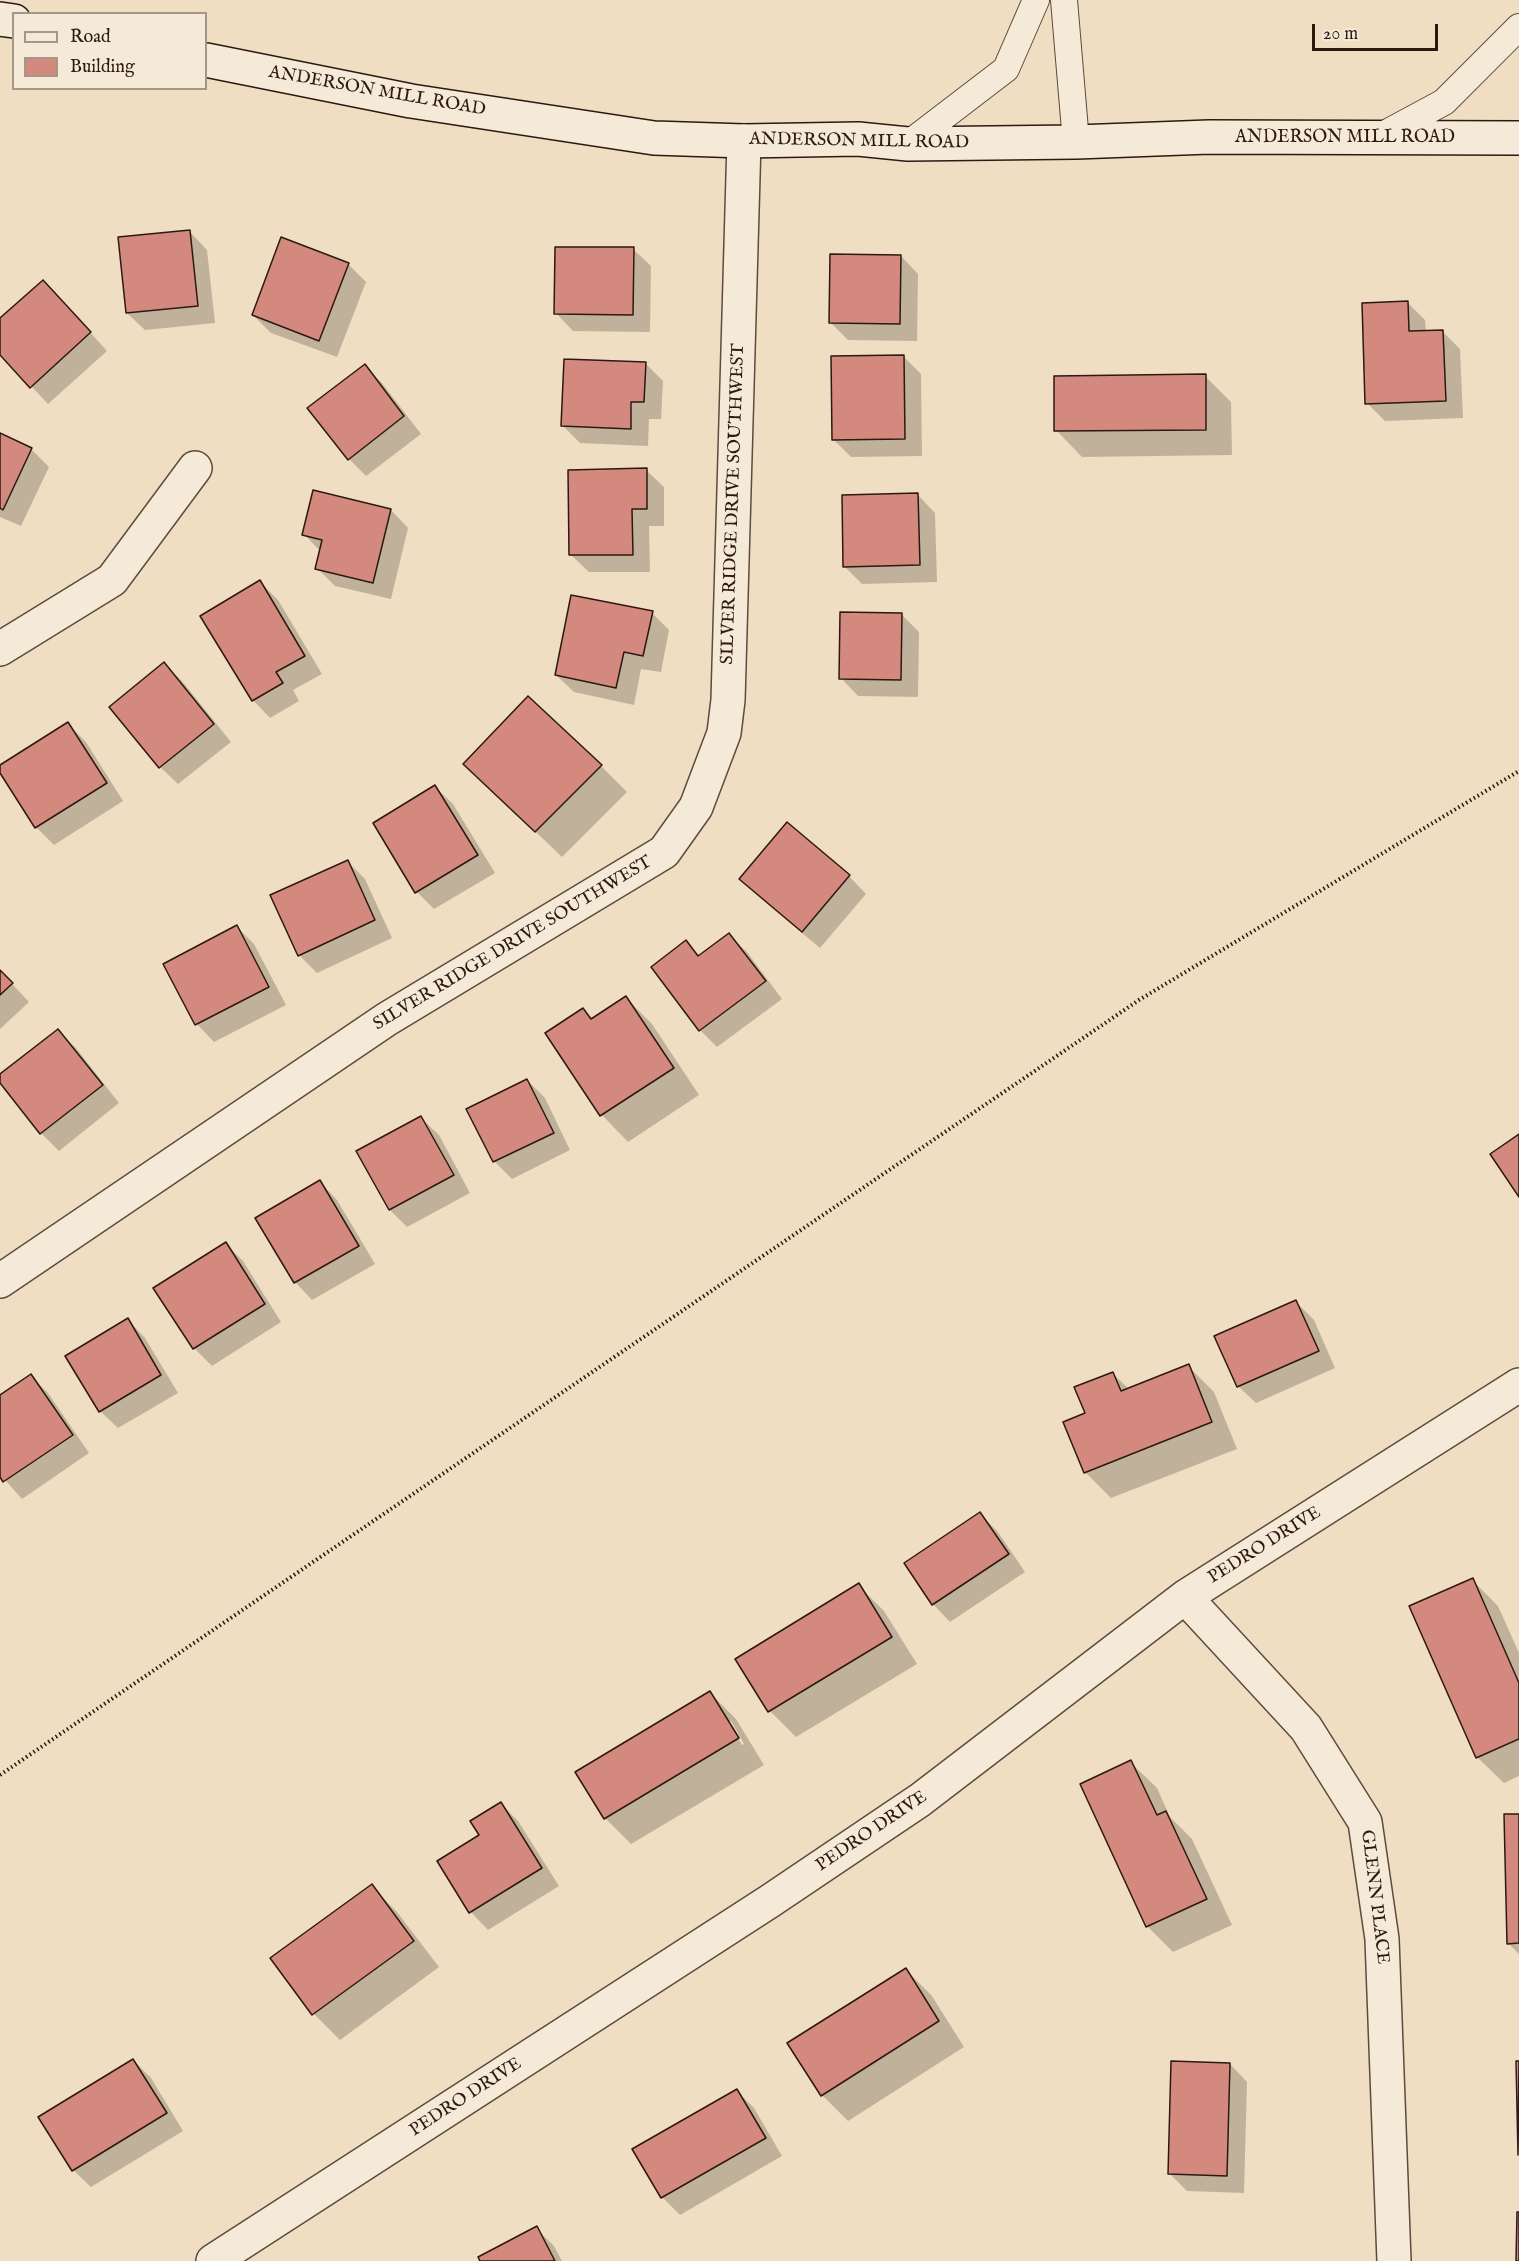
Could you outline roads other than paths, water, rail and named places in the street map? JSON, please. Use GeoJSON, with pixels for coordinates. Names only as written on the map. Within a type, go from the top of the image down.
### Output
{"type":"FeatureCollection","features":[{"type":"Feature","properties":{"kind":"street","name":"ANDERSON MILL ROAD"},"geometry":{"type":"LineString","coordinates":[[207,60],[434,105],[654,138],[744,141],[858,139],[908,144],[1076,142],[1209,137],[1519,138]]}},
{"type":"Feature","properties":{"kind":"street","name":"SILVER RIDGE DRIVE SOUTHWEST"},"geometry":{"type":"LineString","coordinates":[[5,1269],[387,1019],[664,852],[696,807],[724,733],[728,700],[744,141]]}},
{"type":"Feature","properties":{"kind":"street"},"geometry":{"type":"LineString","coordinates":[[0,649],[112,580],[195,468]]}},
{"type":"Feature","properties":{"kind":"street","name":"PEDRO DRIVE"},"geometry":{"type":"LineString","coordinates":[[213,2261],[770,1901],[920,1800],[1185,1597],[1519,1384]]}},
{"type":"Feature","properties":{"kind":"street","name":"GLENN PLACE"},"geometry":{"type":"LineString","coordinates":[[1185,1597],[1306,1728],[1365,1822],[1382,1939],[1394,2261]]}},
{"type":"Feature","properties":{"kind":"lane"},"geometry":{"type":"LineString","coordinates":[[908,144],[1006,69],[1036,0]]}},
{"type":"Feature","properties":{"kind":"lane"},"geometry":{"type":"LineString","coordinates":[[1064,0],[1076,142]]}},
{"type":"Feature","properties":{"kind":"lane"},"geometry":{"type":"LineString","coordinates":[[1377,138],[1444,102],[1519,27]]}}]}
